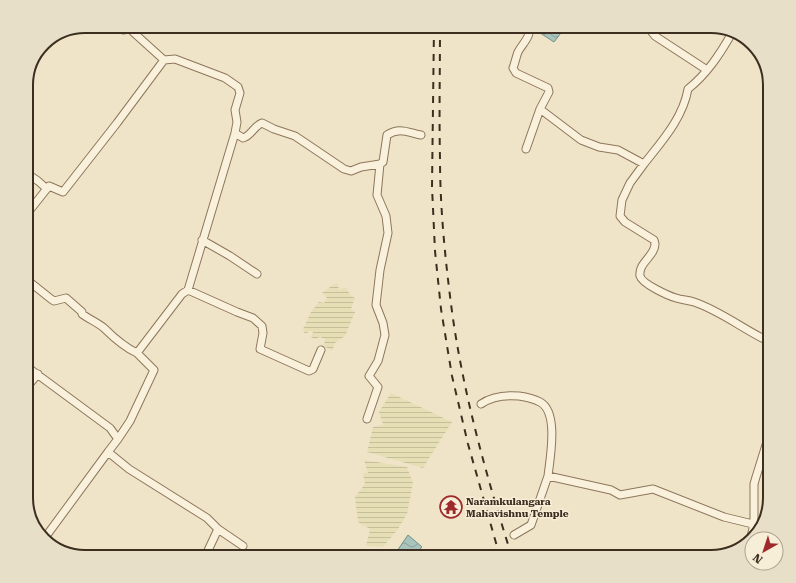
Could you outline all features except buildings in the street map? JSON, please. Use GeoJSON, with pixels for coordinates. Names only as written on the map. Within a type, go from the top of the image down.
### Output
{"type":"FeatureCollection","features":[{"type":"Feature","properties":{"kind":"street"},"geometry":{"type":"LineString","coordinates":[[134,33],[164,60],[175,59],[225,78],[238,87],[240,93],[235,110],[237,122],[235,133],[188,290],[182,294],[137,353]]}},
{"type":"Feature","properties":{"kind":"street"},"geometry":{"type":"LineString","coordinates":[[526,149],[540,109],[549,92],[548,88],[516,73],[513,68],[517,54],[529,33]]}},
{"type":"Feature","properties":{"kind":"street"},"geometry":{"type":"LineString","coordinates":[[653,33],[707,70]]}},
{"type":"Feature","properties":{"kind":"street"},"geometry":{"type":"LineString","coordinates":[[730,37],[713,64],[696,83],[688,89],[686,102],[668,134],[630,183],[622,200],[620,216],[625,222],[654,240],[655,244],[653,251],[645,260],[641,270],[640,276],[644,282],[674,298],[705,306],[730,319],[750,333],[763,339]]}},
{"type":"Feature","properties":{"kind":"street"},"geometry":{"type":"LineString","coordinates":[[33,207],[49,186],[62,192],[117,123],[164,60]]}},
{"type":"Feature","properties":{"kind":"street"},"geometry":{"type":"LineString","coordinates":[[540,109],[582,140],[599,147],[618,150],[644,164]]}},
{"type":"Feature","properties":{"kind":"street"},"geometry":{"type":"LineString","coordinates":[[235,133],[243,138],[247,137],[257,125],[262,123],[295,136],[344,169],[351,171],[361,167],[380,164]]}},
{"type":"Feature","properties":{"kind":"street"},"geometry":{"type":"LineString","coordinates":[[367,419],[378,387],[369,376],[378,361],[385,335],[383,323],[376,305],[380,270],[388,233],[386,216],[378,195],[380,164],[383,162],[387,135],[393,131],[400,130],[421,135]]}},
{"type":"Feature","properties":{"kind":"street"},"geometry":{"type":"LineString","coordinates":[[33,177],[46,189]]}},
{"type":"Feature","properties":{"kind":"street"},"geometry":{"type":"LineString","coordinates":[[202,240],[257,274]]}},
{"type":"Feature","properties":{"kind":"street"},"geometry":{"type":"LineString","coordinates":[[33,285],[51,300],[66,298],[82,312],[82,314],[103,327],[108,333],[130,350],[137,353],[154,370],[130,422],[47,534]]}},
{"type":"Feature","properties":{"kind":"street"},"geometry":{"type":"LineString","coordinates":[[188,290],[252,318],[262,326],[263,333],[260,348],[309,371],[313,369],[321,350]]}},
{"type":"Feature","properties":{"kind":"street"},"geometry":{"type":"LineString","coordinates":[[33,371],[110,428],[118,439]]}},
{"type":"Feature","properties":{"kind":"street"},"geometry":{"type":"LineString","coordinates":[[33,380],[38,374]]}},
{"type":"Feature","properties":{"kind":"street"},"geometry":{"type":"LineString","coordinates":[[481,404],[486,400],[509,395],[524,397],[541,402],[550,413],[551,442],[548,476],[531,525],[514,535]]}},
{"type":"Feature","properties":{"kind":"street"},"geometry":{"type":"LineString","coordinates":[[108,452],[129,469],[207,518],[218,529],[243,546]]}},
{"type":"Feature","properties":{"kind":"street"},"geometry":{"type":"LineString","coordinates":[[757,522],[754,484],[763,455]]}},
{"type":"Feature","properties":{"kind":"street"},"geometry":{"type":"LineString","coordinates":[[548,476],[611,490],[620,495],[653,489],[724,517],[756,525]]}},
{"type":"Feature","properties":{"kind":"street"},"geometry":{"type":"LineString","coordinates":[[208,550],[218,529]]}},
{"type":"Feature","properties":{"kind":"shaded area"},"geometry":{"type":"Polygon","coordinates":[[[337,283],[339,289],[346,288],[351,296],[355,298],[351,309],[355,312],[345,336],[335,343],[332,351],[324,346],[325,339],[320,337],[315,339],[311,337],[313,332],[310,331],[305,334],[303,329],[311,312],[319,302],[324,303],[327,298],[322,293],[337,283]]]}},
{"type":"Feature","properties":{"kind":"shaded area"},"geometry":{"type":"Polygon","coordinates":[[[391,393],[452,422],[423,468],[367,452],[373,427],[383,425],[379,412],[391,393]]]}},
{"type":"Feature","properties":{"kind":"shaded area"},"geometry":{"type":"Polygon","coordinates":[[[364,460],[407,467],[413,483],[407,514],[398,529],[383,547],[366,546],[370,529],[358,522],[355,497],[365,484],[363,473],[368,473],[364,460]]]}},
{"type":"Feature","properties":{"kind":"water"},"geometry":{"type":"Polygon","coordinates":[[[540,33],[561,33],[554,42],[540,33]]]}},
{"type":"Feature","properties":{"kind":"water"},"geometry":{"type":"Polygon","coordinates":[[[408,535],[422,547],[419,550],[398,550],[408,535]]]}},
{"type":"Feature","properties":{"kind":"railway"},"geometry":{"type":"LineString","coordinates":[[434,33],[432,187],[435,251],[441,309],[452,376],[468,444],[498,550]]}},
{"type":"Feature","properties":{"kind":"railway"},"geometry":{"type":"LineString","coordinates":[[440,33],[440,177],[445,250],[451,304],[468,400],[484,464],[510,550]]}},
{"type":"Feature","properties":{"kind":"place","name":"Naramkulangara Mahavishnu Temple"},"geometry":{"type":"Point","coordinates":[451,507]}}]}
